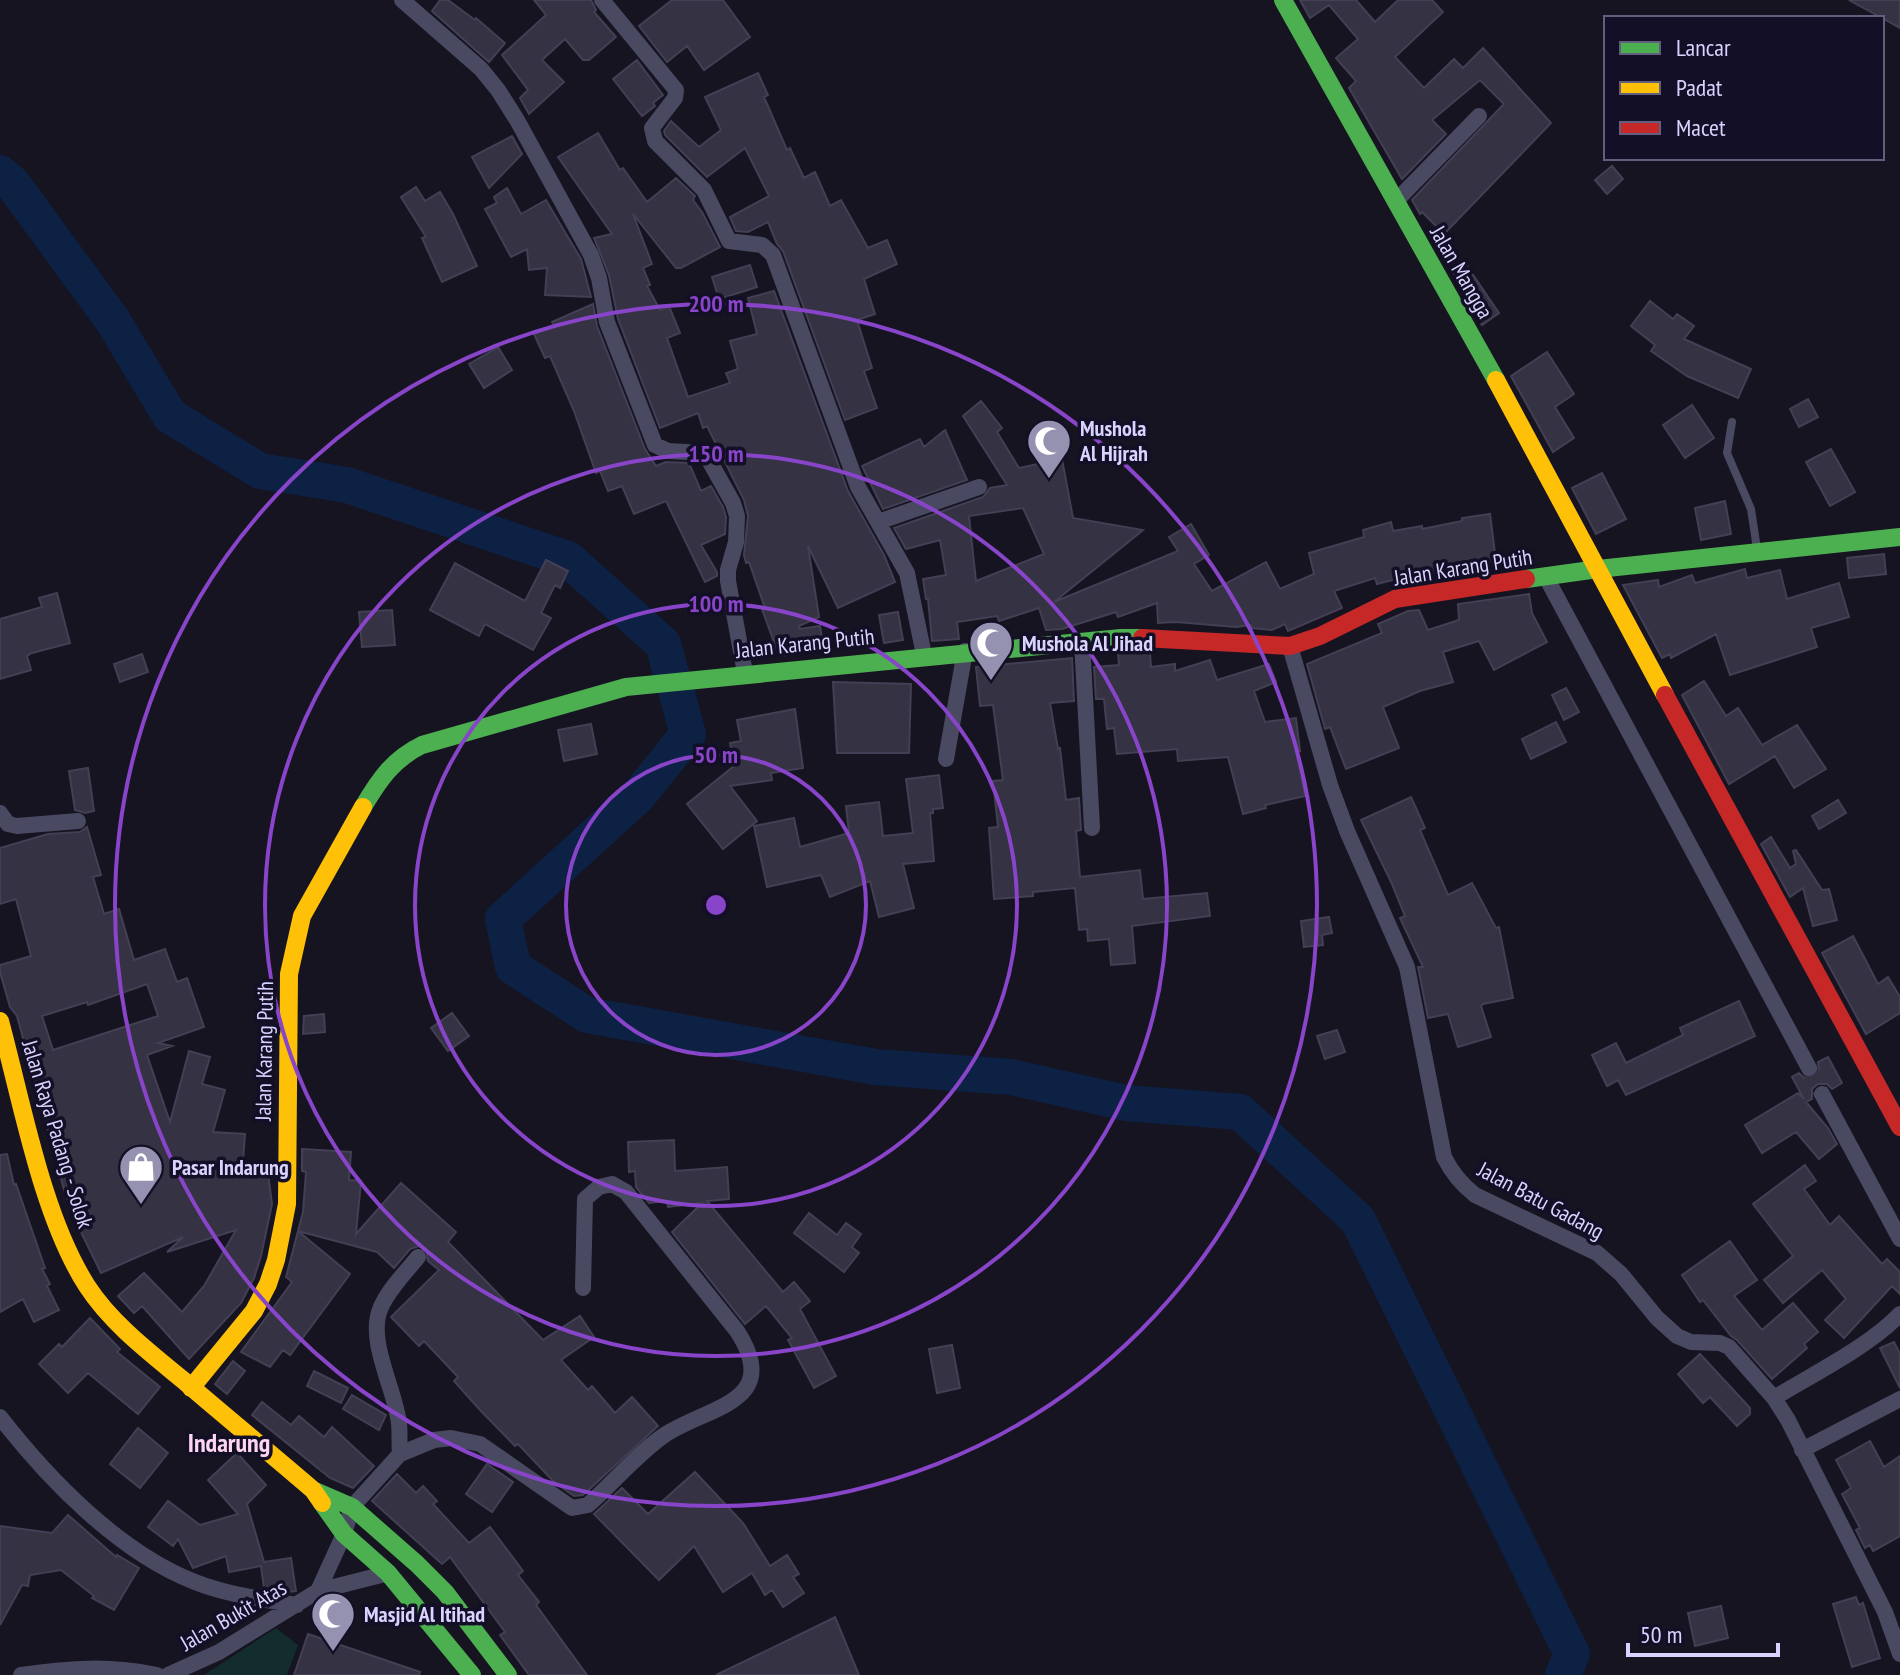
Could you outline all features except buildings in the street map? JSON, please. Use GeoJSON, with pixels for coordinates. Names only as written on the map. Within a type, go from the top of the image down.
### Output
{"type":"FeatureCollection","features":[{"type":"Feature","properties":{"kind":"main road","name":"Jalan Mangga"},"geometry":{"type":"LineString","coordinates":[[1283,0],[1527,435],[1723,805],[1900,1127]]}},
{"type":"Feature","properties":{"kind":"main road","name":"Jalan Karang Putih"},"geometry":{"type":"LineString","coordinates":[[191,1388],[254,1311],[276,1260],[287,1204],[289,974],[302,916],[379,779],[394,760],[422,745],[626,687],[1082,641],[1177,638],[1290,646],[1320,636],[1395,599],[1598,569],[1900,537]]}},
{"type":"Feature","properties":{"kind":"main road","name":"Jalan Raya Padang - Solok"},"geometry":{"type":"LineString","coordinates":[[0,1021],[47,1196],[87,1286],[107,1311],[191,1388],[313,1490]]}},
{"type":"Feature","properties":{"kind":"main road"},"geometry":{"type":"LineString","coordinates":[[313,1490],[352,1507],[417,1564],[455,1603],[508,1675]]}},
{"type":"Feature","properties":{"kind":"main road"},"geometry":{"type":"LineString","coordinates":[[313,1490],[344,1534],[388,1573],[472,1675]]}},
{"type":"Feature","properties":{"kind":"street"},"geometry":{"type":"LineString","coordinates":[[402,0],[481,69],[517,120],[596,268],[607,322],[655,445],[668,451],[705,453],[733,503],[737,530],[728,581],[739,674]]}},
{"type":"Feature","properties":{"kind":"street"},"geometry":{"type":"LineString","coordinates":[[602,0],[676,90],[675,98],[655,122],[652,134],[655,141],[698,181],[729,241],[762,245],[773,255],[858,487],[907,573],[924,655]]}},
{"type":"Feature","properties":{"kind":"street"},"geometry":{"type":"LineString","coordinates":[[1395,202],[1479,116]]}},
{"type":"Feature","properties":{"kind":"street"},"geometry":{"type":"LineString","coordinates":[[878,522],[979,487]]}},
{"type":"Feature","properties":{"kind":"street"},"geometry":{"type":"LineString","coordinates":[[1546,577],[1809,1068]]}},
{"type":"Feature","properties":{"kind":"street"},"geometry":{"type":"LineString","coordinates":[[1082,641],[1092,828]]}},
{"type":"Feature","properties":{"kind":"street","name":"Jalan Batu Gadang"},"geometry":{"type":"LineString","coordinates":[[1290,646],[1330,785],[1410,976],[1444,1157],[1451,1171],[1475,1195],[1597,1253],[1621,1274],[1668,1329],[1684,1340],[1720,1343],[1729,1347],[1774,1398],[1880,1601],[1900,1654]]}},
{"type":"Feature","properties":{"kind":"street"},"geometry":{"type":"LineString","coordinates":[[946,759],[965,651]]}},
{"type":"Feature","properties":{"kind":"street"},"geometry":{"type":"LineString","coordinates":[[0,813],[8,824],[17,826],[78,821]]}},
{"type":"Feature","properties":{"kind":"street"},"geometry":{"type":"LineString","coordinates":[[1822,1094],[1900,1239]]}},
{"type":"Feature","properties":{"kind":"street"},"geometry":{"type":"LineString","coordinates":[[318,1591],[344,1534],[352,1507],[400,1454],[434,1440],[467,1440],[495,1453],[572,1508],[580,1508],[588,1505],[665,1435],[719,1410],[746,1388],[752,1362],[737,1331],[626,1192],[612,1184],[599,1187],[585,1199],[583,1288]]}},
{"type":"Feature","properties":{"kind":"street"},"geometry":{"type":"LineString","coordinates":[[400,1454],[399,1423],[376,1327],[379,1310],[387,1295],[418,1257]]}},
{"type":"Feature","properties":{"kind":"street"},"geometry":{"type":"LineString","coordinates":[[1774,1398],[1889,1325],[1900,1314]]}},
{"type":"Feature","properties":{"kind":"street"},"geometry":{"type":"LineString","coordinates":[[1802,1450],[1900,1399]]}},
{"type":"Feature","properties":{"kind":"street"},"geometry":{"type":"LineString","coordinates":[[0,1417],[39,1465],[99,1520],[145,1556],[171,1571],[220,1591],[297,1605]]}},
{"type":"Feature","properties":{"kind":"street"},"geometry":{"type":"LineString","coordinates":[[318,1591],[417,1564]]}},
{"type":"Feature","properties":{"kind":"street","name":"Jalan Bukit Atas"},"geometry":{"type":"LineString","coordinates":[[168,1675],[219,1652],[318,1591]]}},
{"type":"Feature","properties":{"kind":"street"},"geometry":{"type":"LineString","coordinates":[[21,1675],[81,1668],[157,1675]]}},
{"type":"Feature","properties":{"kind":"lane"},"geometry":{"type":"LineString","coordinates":[[1732,422],[1727,453],[1751,509],[1757,554]]}},
{"type":"Feature","properties":{"kind":"green space"},"geometry":{"type":"Polygon","coordinates":[[[276,1628],[298,1645],[287,1675],[204,1675],[276,1628]]]}},
{"type":"Feature","properties":{"kind":"waterway"},"geometry":{"type":"LineString","coordinates":[[0,173],[12,183],[113,321],[170,416],[260,471],[347,485],[568,559],[663,644],[688,734],[638,796],[503,919],[513,967],[587,1015],[876,1067],[1011,1077],[1126,1103],[1240,1112],[1358,1220],[1572,1654],[1563,1675]]}},
{"type":"Feature","properties":{"kind":"tunnel"},"geometry":{"type":"LineString","coordinates":[[1809,1068],[1822,1094]]}},
{"type":"Feature","properties":{"kind":"traffic: fast"},"geometry":{"type":"LineString","coordinates":[[1283,0],[1496,380]]}},
{"type":"Feature","properties":{"kind":"traffic: fast"},"geometry":{"type":"LineString","coordinates":[[1526,579],[1900,537]]}},
{"type":"Feature","properties":{"kind":"traffic: fast"},"geometry":{"type":"LineString","coordinates":[[363,807],[388,771],[422,745],[626,687],[1142,638]]}},
{"type":"Feature","properties":{"kind":"traffic: fast"},"geometry":{"type":"LineString","coordinates":[[315,1491],[352,1507],[417,1564],[445,1592],[508,1675]]}},
{"type":"Feature","properties":{"kind":"traffic: fast"},"geometry":{"type":"LineString","coordinates":[[322,1503],[344,1534],[388,1573],[472,1675]]}},
{"type":"Feature","properties":{"kind":"traffic: slow"},"geometry":{"type":"LineString","coordinates":[[1496,380],[1665,695]]}},
{"type":"Feature","properties":{"kind":"traffic: slow"},"geometry":{"type":"LineString","coordinates":[[191,1388],[254,1311],[276,1260],[287,1204],[289,974],[302,916],[363,807]]}},
{"type":"Feature","properties":{"kind":"traffic: slow"},"geometry":{"type":"LineString","coordinates":[[0,1021],[45,1193],[71,1258],[87,1286],[131,1336],[313,1490],[322,1503]]}},
{"type":"Feature","properties":{"kind":"traffic: jam"},"geometry":{"type":"LineString","coordinates":[[1142,638],[1290,646],[1320,636],[1395,599],[1526,579]]}},
{"type":"Feature","properties":{"kind":"traffic: jam"},"geometry":{"type":"LineString","coordinates":[[1665,695],[1900,1127]]}},
{"type":"Feature","properties":{"kind":"place","name":"Mushola Al Hijrah"},"geometry":{"type":"Point","coordinates":[1049,480]}},
{"type":"Feature","properties":{"kind":"place","name":"Mushola Al Jihad"},"geometry":{"type":"Point","coordinates":[991,682]}},
{"type":"Feature","properties":{"kind":"place","name":"Pasar Indarung"},"geometry":{"type":"Point","coordinates":[141,1206]}},
{"type":"Feature","properties":{"kind":"place","name":"Masjid Al Itihad"},"geometry":{"type":"Point","coordinates":[333,1653]}},
{"type":"Feature","properties":{"kind":"district","name":"Indarung"},"geometry":{"type":"Point","coordinates":[229,1442]}}]}
